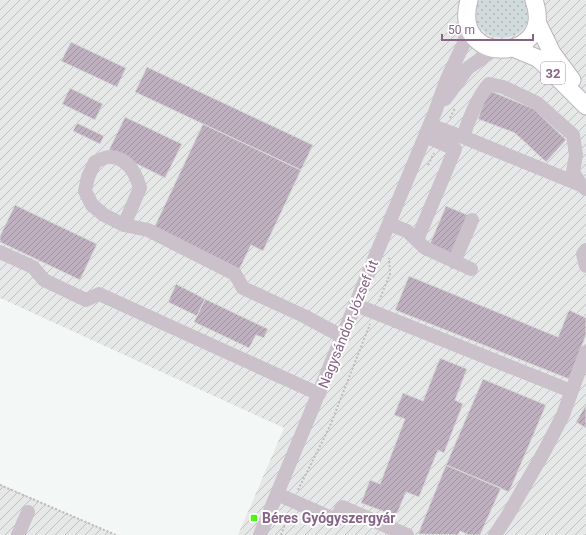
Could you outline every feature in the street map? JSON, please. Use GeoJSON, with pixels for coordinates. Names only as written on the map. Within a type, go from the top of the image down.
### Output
{"type":"FeatureCollection","features":[{"type":"Feature","properties":{"kind":"main road"},"geometry":{"type":"LineString","coordinates":[[469,0],[466,18],[472,35],[486,46],[495,49]]}},
{"type":"Feature","properties":{"kind":"main road","name":"32"},"geometry":{"type":"LineString","coordinates":[[534,0],[538,14],[537,22],[552,53],[586,102]]}},
{"type":"Feature","properties":{"kind":"main road"},"geometry":{"type":"LineString","coordinates":[[513,48],[528,38],[534,31],[537,22]]}},
{"type":"Feature","properties":{"kind":"main road","name":"32"},"geometry":{"type":"LineString","coordinates":[[495,49],[504,50],[513,48],[537,58],[586,106]]}},
{"type":"Feature","properties":{"kind":"street","name":"Nagysándor József út"},"geometry":{"type":"LineString","coordinates":[[260,535],[343,338],[447,79],[464,43],[468,27]]}},
{"type":"Feature","properties":{"kind":"street","name":"Nagysándor József út"},"geometry":{"type":"LineString","coordinates":[[430,124],[468,68],[495,49]]}},
{"type":"Feature","properties":{"kind":"street"},"geometry":{"type":"LineString","coordinates":[[463,137],[484,89],[489,84],[503,87],[537,103],[573,135],[576,155],[573,172],[584,187]]}},
{"type":"Feature","properties":{"kind":"street"},"geometry":{"type":"LineString","coordinates":[[416,240],[455,149],[430,124]]}},
{"type":"Feature","properties":{"kind":"street"},"geometry":{"type":"LineString","coordinates":[[442,136],[463,137],[584,187]]}},
{"type":"Feature","properties":{"kind":"street"},"geometry":{"type":"LineString","coordinates":[[124,225],[140,188],[136,174],[125,162],[110,157],[95,162],[88,177],[85,191],[92,205],[104,215],[124,225],[148,230],[235,274],[244,288],[304,316],[343,338]]}},
{"type":"Feature","properties":{"kind":"street"},"geometry":{"type":"LineString","coordinates":[[454,262],[472,220]]}},
{"type":"Feature","properties":{"kind":"street"},"geometry":{"type":"LineString","coordinates":[[389,224],[407,231],[425,248],[471,269]]}},
{"type":"Feature","properties":{"kind":"street"},"geometry":{"type":"LineString","coordinates":[[586,250],[583,254],[586,266]]}},
{"type":"Feature","properties":{"kind":"street"},"geometry":{"type":"LineString","coordinates":[[0,252],[33,267],[44,280],[86,300],[99,294],[319,394]]}},
{"type":"Feature","properties":{"kind":"street"},"geometry":{"type":"LineString","coordinates":[[356,305],[571,391]]}},
{"type":"Feature","properties":{"kind":"street"},"geometry":{"type":"LineString","coordinates":[[495,535],[545,450],[563,415],[586,352]]}},
{"type":"Feature","properties":{"kind":"street"},"geometry":{"type":"LineString","coordinates":[[277,494],[336,520],[342,507],[407,535]]}},
{"type":"Feature","properties":{"kind":"street"},"geometry":{"type":"LineString","coordinates":[[18,535],[28,512]]}},
{"type":"Feature","properties":{"kind":"path"},"geometry":{"type":"LineString","coordinates":[[427,168],[456,105]]}},
{"type":"Feature","properties":{"kind":"path"},"geometry":{"type":"LineString","coordinates":[[281,535],[293,501],[330,426],[390,274],[389,255]]}},
{"type":"Feature","properties":{"kind":"path"},"geometry":{"type":"LineString","coordinates":[[0,485],[116,535]]}},
{"type":"Feature","properties":{"kind":"shaded area"},"geometry":{"type":"Polygon","coordinates":[[[0,0],[586,0],[586,535],[238,535],[284,428],[0,298],[0,0]]]}},
{"type":"Feature","properties":{"kind":"shaded area"},"geometry":{"type":"Polygon","coordinates":[[[479,0],[525,0],[528,17],[523,29],[513,36],[501,38],[489,35],[480,27],[475,16],[479,0]]]}},
{"type":"Feature","properties":{"kind":"shaded area"},"geometry":{"type":"Polygon","coordinates":[[[0,484],[116,535],[0,535],[0,484]]]}},
{"type":"Feature","properties":{"kind":"building"},"geometry":{"type":"Polygon","coordinates":[[[71,42],[126,68],[117,87],[61,61],[71,42]]]}},
{"type":"Feature","properties":{"kind":"building"},"geometry":{"type":"Polygon","coordinates":[[[147,67],[313,145],[301,170],[135,92],[147,67]]]}},
{"type":"Feature","properties":{"kind":"building"},"geometry":{"type":"Polygon","coordinates":[[[70,88],[103,104],[95,120],[62,104],[70,88]]]}},
{"type":"Feature","properties":{"kind":"building"},"geometry":{"type":"Polygon","coordinates":[[[488,90],[534,109],[566,140],[546,162],[515,133],[478,119],[488,90]]]}},
{"type":"Feature","properties":{"kind":"building"},"geometry":{"type":"Polygon","coordinates":[[[125,117],[182,144],[165,178],[109,150],[125,117]]]}},
{"type":"Feature","properties":{"kind":"building"},"geometry":{"type":"Polygon","coordinates":[[[77,123],[104,136],[100,144],[73,131],[77,123]]]}},
{"type":"Feature","properties":{"kind":"building"},"geometry":{"type":"Polygon","coordinates":[[[203,124],[301,170],[263,251],[251,245],[239,270],[153,230],[203,124]]]}},
{"type":"Feature","properties":{"kind":"building"},"geometry":{"type":"Polygon","coordinates":[[[15,205],[97,244],[80,280],[0,242],[0,236],[15,205]]]}},
{"type":"Feature","properties":{"kind":"building"},"geometry":{"type":"Polygon","coordinates":[[[446,206],[470,216],[452,256],[429,246],[446,206]]]}},
{"type":"Feature","properties":{"kind":"building"},"geometry":{"type":"Polygon","coordinates":[[[409,276],[558,337],[569,310],[586,318],[586,335],[569,379],[395,310],[409,276]]]}},
{"type":"Feature","properties":{"kind":"building"},"geometry":{"type":"Polygon","coordinates":[[[176,284],[205,299],[197,316],[168,302],[176,284]]]}},
{"type":"Feature","properties":{"kind":"building"},"geometry":{"type":"Polygon","coordinates":[[[205,299],[268,329],[264,338],[256,335],[249,348],[194,322],[205,299]]]}},
{"type":"Feature","properties":{"kind":"building"},"geometry":{"type":"Polygon","coordinates":[[[440,358],[467,369],[455,400],[463,404],[444,453],[438,450],[419,497],[406,492],[396,516],[361,503],[370,480],[380,484],[405,419],[394,415],[403,393],[423,401],[440,358]]]}},
{"type":"Feature","properties":{"kind":"building"},"geometry":{"type":"Polygon","coordinates":[[[483,379],[546,405],[509,492],[446,465],[483,379]]]}},
{"type":"Feature","properties":{"kind":"building"},"geometry":{"type":"Polygon","coordinates":[[[586,405],[586,428],[576,422],[586,405]]]}},
{"type":"Feature","properties":{"kind":"building"},"geometry":{"type":"Polygon","coordinates":[[[446,465],[501,488],[480,535],[469,535],[460,531],[458,535],[418,534],[446,465]]]}},
{"type":"Feature","properties":{"kind":"place","name":"Béres Gyógyszergyár"},"geometry":{"type":"Point","coordinates":[254,518]}}]}
